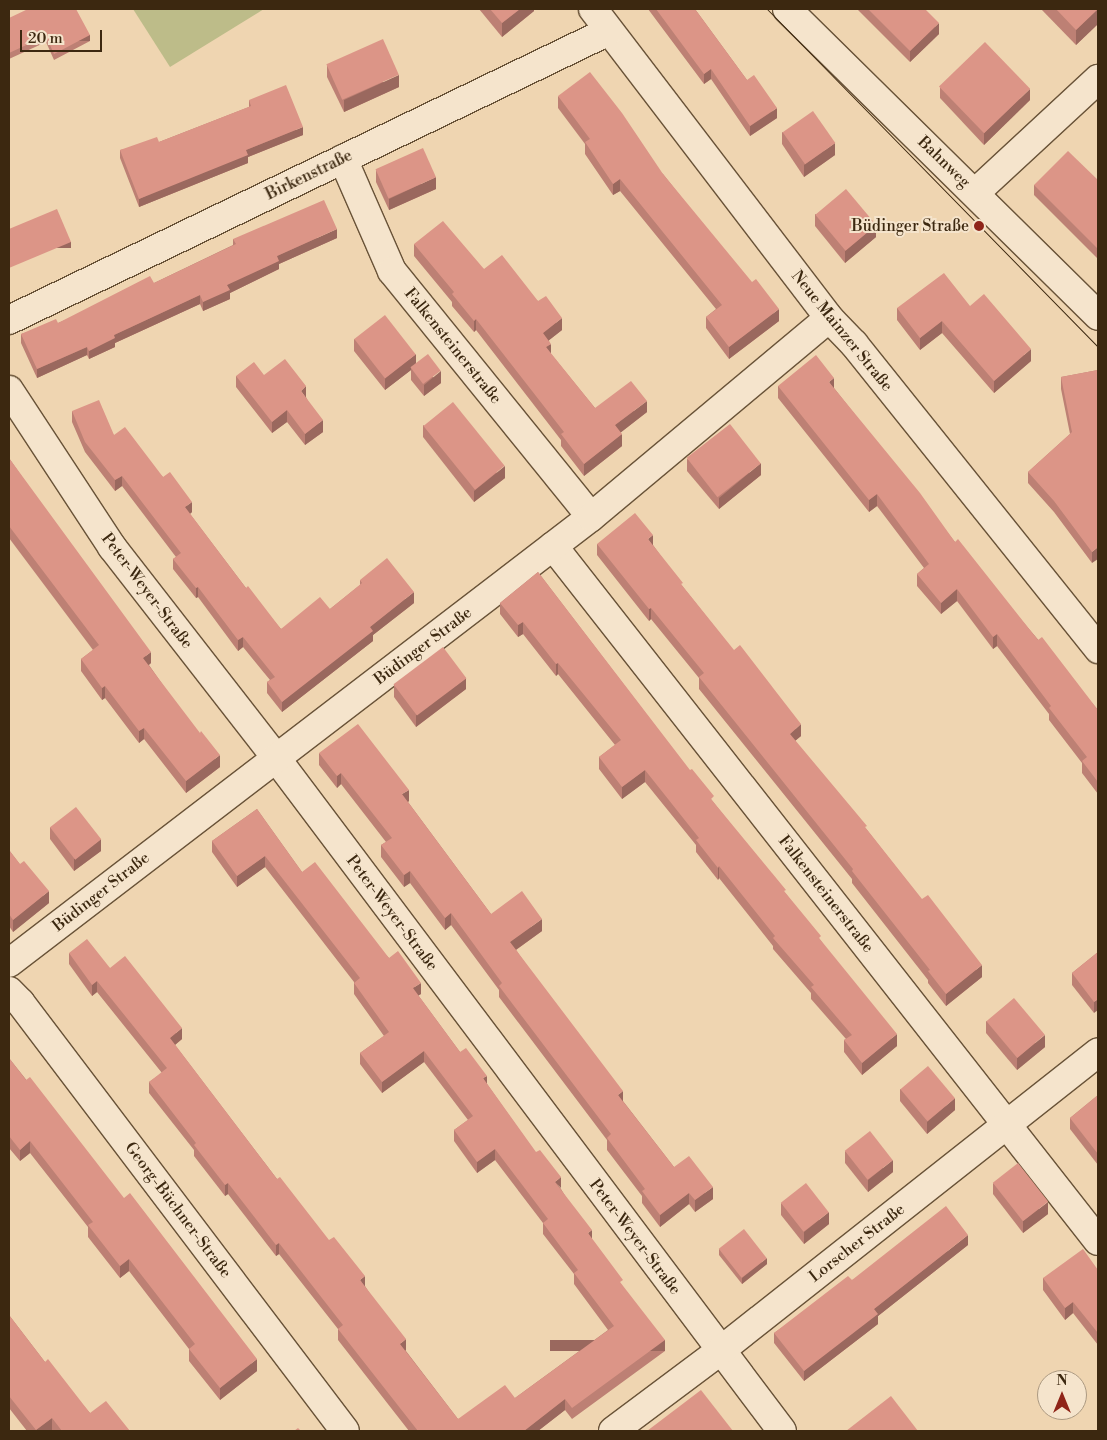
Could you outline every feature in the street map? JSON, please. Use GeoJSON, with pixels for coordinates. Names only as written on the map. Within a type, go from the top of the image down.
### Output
{"type":"FeatureCollection","features":[{"type":"Feature","properties":{"kind":"street","name":"Neue Mainzer Straße"},"geometry":{"type":"LineString","coordinates":[[593,9],[829,318],[854,344],[1098,649]]}},
{"type":"Feature","properties":{"kind":"street","name":"Bahnweg"},"geometry":{"type":"LineString","coordinates":[[787,9],[1098,316]]}},
{"type":"Feature","properties":{"kind":"street","name":"Birkenstraße"},"geometry":{"type":"LineString","coordinates":[[9,320],[609,31]]}},
{"type":"Feature","properties":{"kind":"street"},"geometry":{"type":"LineString","coordinates":[[975,193],[1098,79]]}},
{"type":"Feature","properties":{"kind":"street","name":"Falkensteinerstraße"},"geometry":{"type":"LineString","coordinates":[[343,159],[392,271],[591,517]]}},
{"type":"Feature","properties":{"kind":"street","name":"Büdinger Straße"},"geometry":{"type":"LineString","coordinates":[[9,963],[591,517],[829,318]]}},
{"type":"Feature","properties":{"kind":"street","name":"Peter-Weyer-Straße"},"geometry":{"type":"LineString","coordinates":[[9,390],[112,547],[276,758],[782,1431]]}},
{"type":"Feature","properties":{"kind":"street","name":"Falkensteinerstraße"},"geometry":{"type":"LineString","coordinates":[[554,546],[1098,1241]]}},
{"type":"Feature","properties":{"kind":"street","name":"Georg-Büchner-Straße"},"geometry":{"type":"LineString","coordinates":[[9,991],[20,1002],[345,1431]]}},
{"type":"Feature","properties":{"kind":"street","name":"Lorscher Straße"},"geometry":{"type":"LineString","coordinates":[[613,1431],[720,1351],[1098,1052]]}},
{"type":"Feature","properties":{"kind":"shaded area"},"geometry":{"type":"Polygon","coordinates":[[[133,9],[264,9],[170,67],[133,9]]]}},
{"type":"Feature","properties":{"kind":"building"},"geometry":{"type":"Polygon","coordinates":[[[28,9],[76,9],[90,35],[54,54],[46,36],[9,53],[9,18],[28,9]]]}},
{"type":"Feature","properties":{"kind":"building"},"geometry":{"type":"Polygon","coordinates":[[[490,9],[520,9],[502,23],[490,9]]]}},
{"type":"Feature","properties":{"kind":"building"},"geometry":{"type":"Polygon","coordinates":[[[656,9],[695,9],[747,80],[754,75],[777,108],[750,126],[711,69],[704,74],[656,9]]]}},
{"type":"Feature","properties":{"kind":"building"},"geometry":{"type":"Polygon","coordinates":[[[868,9],[925,9],[939,23],[910,51],[868,9]]]}},
{"type":"Feature","properties":{"kind":"building"},"geometry":{"type":"Polygon","coordinates":[[[1056,9],[1098,9],[1076,30],[1056,9]]]}},
{"type":"Feature","properties":{"kind":"building"},"geometry":{"type":"Polygon","coordinates":[[[383,39],[399,75],[342,100],[326,64],[383,39]]]}},
{"type":"Feature","properties":{"kind":"building"},"geometry":{"type":"Polygon","coordinates":[[[985,42],[1030,89],[984,133],[939,86],[985,42]]]}},
{"type":"Feature","properties":{"kind":"building"},"geometry":{"type":"Polygon","coordinates":[[[590,72],[622,113],[663,174],[752,282],[756,279],[779,309],[729,347],[706,317],[722,305],[620,179],[613,184],[585,142],[590,139],[558,96],[590,72]]]}},
{"type":"Feature","properties":{"kind":"building"},"geometry":{"type":"Polygon","coordinates":[[[286,85],[303,127],[246,150],[248,155],[139,199],[120,150],[157,137],[159,142],[251,106],[249,100],[286,85]]]}},
{"type":"Feature","properties":{"kind":"building"},"geometry":{"type":"Polygon","coordinates":[[[813,111],[835,143],[805,164],[783,132],[813,111]]]}},
{"type":"Feature","properties":{"kind":"building"},"geometry":{"type":"Polygon","coordinates":[[[423,148],[436,177],[389,198],[375,169],[423,148]]]}},
{"type":"Feature","properties":{"kind":"building"},"geometry":{"type":"Polygon","coordinates":[[[1068,151],[1098,180],[1098,249],[1034,185],[1068,151]]]}},
{"type":"Feature","properties":{"kind":"building"},"geometry":{"type":"Polygon","coordinates":[[[846,189],[876,225],[846,251],[815,215],[846,189]]]}},
{"type":"Feature","properties":{"kind":"building"},"geometry":{"type":"Polygon","coordinates":[[[324,200],[337,229],[277,256],[279,261],[227,285],[230,290],[203,302],[200,295],[114,335],[115,338],[89,351],[87,347],[37,369],[21,334],[56,319],[58,323],[150,276],[154,283],[236,244],[233,239],[324,200]]]}},
{"type":"Feature","properties":{"kind":"building"},"geometry":{"type":"Polygon","coordinates":[[[57,209],[71,242],[9,268],[9,229],[57,209]]]}},
{"type":"Feature","properties":{"kind":"building"},"geometry":{"type":"Polygon","coordinates":[[[443,221],[484,269],[502,255],[538,301],[546,296],[562,318],[543,333],[551,344],[546,347],[595,408],[631,381],[647,401],[615,425],[622,434],[584,464],[561,434],[564,432],[476,319],[474,321],[452,294],[454,292],[414,244],[443,221]]]}},
{"type":"Feature","properties":{"kind":"building"},"geometry":{"type":"Polygon","coordinates":[[[944,273],[970,306],[984,294],[1031,349],[994,381],[942,321],[920,338],[897,308],[944,273]]]}},
{"type":"Feature","properties":{"kind":"building"},"geometry":{"type":"Polygon","coordinates":[[[385,315],[416,354],[385,378],[354,339],[385,315]]]}},
{"type":"Feature","properties":{"kind":"building"},"geometry":{"type":"Polygon","coordinates":[[[428,354],[441,371],[423,384],[410,367],[428,354]]]}},
{"type":"Feature","properties":{"kind":"building"},"geometry":{"type":"Polygon","coordinates":[[[816,355],[834,378],[829,382],[920,493],[955,542],[958,539],[1038,640],[1042,637],[1098,710],[1098,782],[1082,761],[1087,757],[1049,708],[1051,706],[997,634],[993,637],[957,589],[941,603],[917,574],[929,564],[877,494],[869,500],[778,386],[816,355]]]}},
{"type":"Feature","properties":{"kind":"building"},"geometry":{"type":"Polygon","coordinates":[[[285,359],[306,386],[301,391],[323,420],[305,434],[287,410],[272,422],[236,376],[254,362],[264,375],[285,359]]]}},
{"type":"Feature","properties":{"kind":"building"},"geometry":{"type":"Polygon","coordinates":[[[1098,370],[1098,547],[1092,552],[1054,501],[1028,472],[1072,432],[1061,377],[1098,370]]]}},
{"type":"Feature","properties":{"kind":"building"},"geometry":{"type":"Polygon","coordinates":[[[99,400],[114,435],[125,427],[163,477],[170,472],[192,502],[185,507],[246,588],[248,586],[281,629],[320,597],[330,609],[362,583],[360,580],[387,558],[414,592],[370,627],[373,631],[282,702],[267,682],[275,677],[243,637],[238,640],[198,587],[196,588],[173,559],[181,553],[122,476],[115,480],[85,442],[72,411],[99,400]]]}},
{"type":"Feature","properties":{"kind":"building"},"geometry":{"type":"Polygon","coordinates":[[[453,402],[505,466],[475,490],[423,426],[453,402]]]}},
{"type":"Feature","properties":{"kind":"building"},"geometry":{"type":"Polygon","coordinates":[[[730,424],[761,463],[717,497],[687,458],[730,424]]]}},
{"type":"Feature","properties":{"kind":"building"},"geometry":{"type":"Polygon","coordinates":[[[9,458],[151,652],[143,658],[200,733],[201,731],[220,755],[186,781],[144,728],[139,731],[105,686],[102,688],[81,659],[99,645],[9,526],[9,458]]]}},
{"type":"Feature","properties":{"kind":"building"},"geometry":{"type":"Polygon","coordinates":[[[635,513],[653,535],[648,539],[683,583],[681,584],[734,650],[740,645],[801,724],[790,734],[867,826],[865,827],[922,899],[928,895],[982,965],[946,994],[928,971],[930,970],[852,871],[853,869],[699,677],[704,673],[597,544],[635,513]]]}},
{"type":"Feature","properties":{"kind":"building"},"geometry":{"type":"Polygon","coordinates":[[[538,572],[690,770],[692,769],[714,796],[711,799],[786,890],[784,891],[821,936],[819,938],[897,1034],[862,1063],[844,1040],[852,1035],[811,987],[814,985],[773,938],[775,936],[696,840],[699,838],[645,770],[622,787],[599,757],[621,740],[523,622],[518,625],[500,603],[538,572]]]}},
{"type":"Feature","properties":{"kind":"building"},"geometry":{"type":"Polygon","coordinates":[[[443,647],[466,678],[417,715],[393,684],[443,647]]]}},
{"type":"Feature","properties":{"kind":"building"},"geometry":{"type":"Polygon","coordinates":[[[358,724],[409,790],[402,794],[491,914],[522,891],[542,919],[510,942],[623,1091],[618,1095],[674,1167],[689,1156],[713,1187],[695,1200],[689,1193],[660,1215],[642,1191],[645,1189],[607,1138],[611,1134],[499,986],[502,983],[451,913],[445,918],[410,871],[404,875],[381,845],[392,838],[341,773],[337,776],[319,753],[358,724]]]}},
{"type":"Feature","properties":{"kind":"building"},"geometry":{"type":"Polygon","coordinates":[[[76,807],[101,839],[75,860],[50,827],[76,807]]]}},
{"type":"Feature","properties":{"kind":"building"},"geometry":{"type":"Polygon","coordinates":[[[257,809],[302,872],[315,862],[389,958],[398,951],[421,983],[413,988],[460,1052],[466,1048],[487,1076],[483,1078],[536,1152],[540,1150],[561,1177],[555,1182],[592,1230],[588,1233],[623,1280],[620,1282],[665,1340],[572,1408],[565,1399],[524,1431],[418,1431],[338,1329],[343,1325],[279,1243],[276,1245],[228,1183],[225,1185],[194,1145],[196,1143],[149,1082],[167,1068],[97,981],[92,985],[69,953],[87,939],[110,968],[125,956],[182,1028],[170,1038],[277,1179],[280,1177],[329,1240],[334,1237],[365,1276],[360,1280],[406,1339],[400,1344],[458,1419],[505,1385],[515,1398],[614,1326],[574,1273],[578,1270],[543,1223],[548,1219],[495,1149],[477,1162],[454,1130],[473,1116],[424,1051],[382,1082],[360,1053],[389,1032],[354,983],[360,978],[265,856],[237,876],[212,841],[257,809]]]}},
{"type":"Feature","properties":{"kind":"building"},"geometry":{"type":"Polygon","coordinates":[[[9,850],[20,864],[24,861],[49,891],[13,920],[9,914],[9,850]]]}},
{"type":"Feature","properties":{"kind":"building"},"geometry":{"type":"Polygon","coordinates":[[[1098,952],[1098,999],[1094,1002],[1072,973],[1098,952]]]}},
{"type":"Feature","properties":{"kind":"building"},"geometry":{"type":"Polygon","coordinates":[[[1014,998],[1045,1035],[1017,1058],[986,1021],[1014,998]]]}},
{"type":"Feature","properties":{"kind":"building"},"geometry":{"type":"Polygon","coordinates":[[[9,1058],[26,1080],[30,1077],[124,1198],[130,1193],[257,1359],[220,1388],[189,1349],[195,1344],[129,1259],[120,1266],[88,1225],[93,1222],[30,1141],[20,1150],[9,1136],[9,1058]]]}},
{"type":"Feature","properties":{"kind":"building"},"geometry":{"type":"Polygon","coordinates":[[[928,1066],[955,1098],[927,1121],[900,1089],[928,1066]]]}},
{"type":"Feature","properties":{"kind":"building"},"geometry":{"type":"Polygon","coordinates":[[[1098,1095],[1098,1154],[1070,1118],[1098,1095]]]}},
{"type":"Feature","properties":{"kind":"building"},"geometry":{"type":"Polygon","coordinates":[[[870,1131],[893,1160],[868,1180],[845,1151],[870,1131]]]}},
{"type":"Feature","properties":{"kind":"building"},"geometry":{"type":"Polygon","coordinates":[[[1018,1163],[1048,1202],[1023,1221],[993,1183],[1018,1163]]]}},
{"type":"Feature","properties":{"kind":"building"},"geometry":{"type":"Polygon","coordinates":[[[806,1183],[829,1212],[804,1232],[781,1203],[806,1183]]]}},
{"type":"Feature","properties":{"kind":"building"},"geometry":{"type":"Polygon","coordinates":[[[946,1206],[968,1235],[874,1309],[878,1314],[804,1371],[774,1333],[848,1276],[852,1280],[946,1206]]]}},
{"type":"Feature","properties":{"kind":"building"},"geometry":{"type":"Polygon","coordinates":[[[744,1229],[767,1258],[742,1278],[719,1249],[744,1229]]]}},
{"type":"Feature","properties":{"kind":"building"},"geometry":{"type":"Polygon","coordinates":[[[1083,1249],[1098,1270],[1098,1333],[1073,1302],[1065,1308],[1043,1278],[1083,1249]]]}},
{"type":"Feature","properties":{"kind":"building"},"geometry":{"type":"Polygon","coordinates":[[[9,1315],[45,1362],[48,1359],[90,1413],[106,1401],[130,1431],[62,1431],[52,1418],[36,1430],[9,1396],[9,1315]]]}},
{"type":"Feature","properties":{"kind":"building"},"geometry":{"type":"Polygon","coordinates":[[[701,1390],[733,1431],[647,1431],[701,1390]]]}},
{"type":"Feature","properties":{"kind":"building"},"geometry":{"type":"Polygon","coordinates":[[[891,1396],[918,1431],[846,1431],[891,1396]]]}},
{"type":"Feature","properties":{"kind":"tram line"},"geometry":{"type":"LineString","coordinates":[[767,9],[1098,347]]}},
{"type":"Feature","properties":{"kind":"place","name":"Büdinger Straße"},"geometry":{"type":"Point","coordinates":[979,226]}}]}
